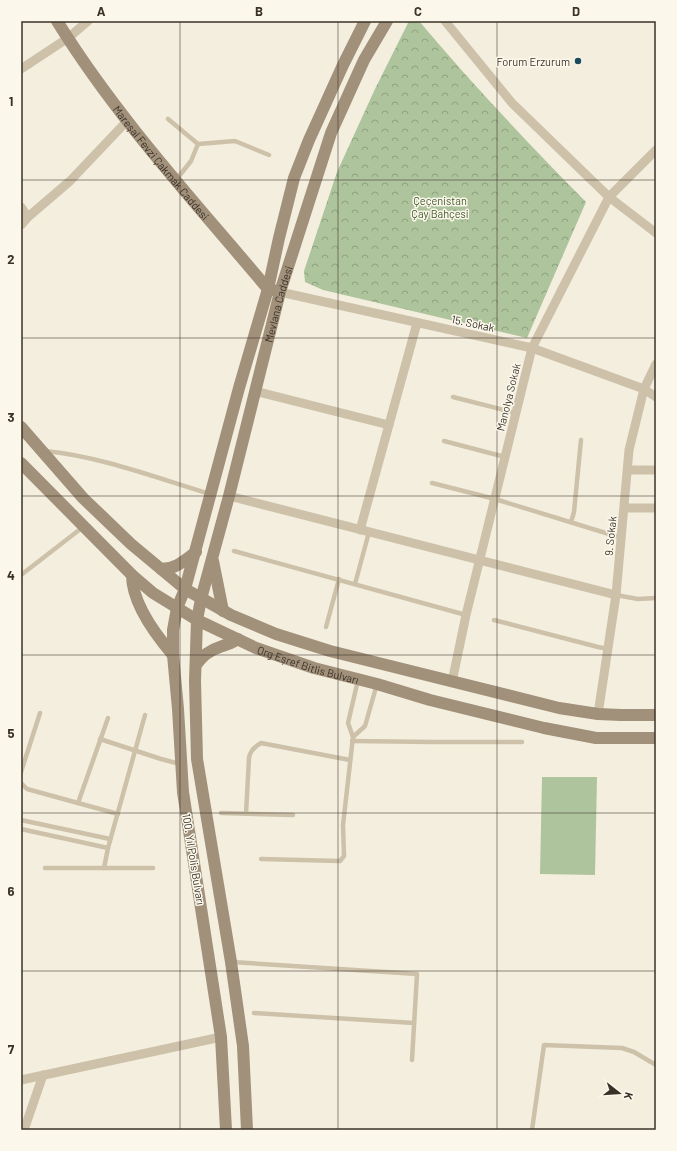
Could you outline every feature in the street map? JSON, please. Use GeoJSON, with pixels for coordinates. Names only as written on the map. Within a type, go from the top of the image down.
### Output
{"type":"FeatureCollection","features":[{"type":"Feature","properties":{"kind":"main road","name":"Mareşal Fevzi Çakmak Caddesi"},"geometry":{"type":"LineString","coordinates":[[57,21],[127,121],[176,180],[274,290]]}},
{"type":"Feature","properties":{"kind":"main road","name":"Mevlana Caddesi"},"geometry":{"type":"LineString","coordinates":[[247,1130],[243,1046],[231,962],[197,760],[197,620],[201,599],[229,496],[255,391],[274,290],[279,238],[294,178],[309,140],[365,21]]}},
{"type":"Feature","properties":{"kind":"main road","name":"Mevlana Caddesi"},"geometry":{"type":"LineString","coordinates":[[185,589],[239,388],[331,133],[364,60],[387,21]]}},
{"type":"Feature","properties":{"kind":"main road"},"geometry":{"type":"LineString","coordinates":[[21,427],[83,498],[131,544],[185,589],[223,611],[276,634],[330,651],[559,708],[598,714],[656,715]]}},
{"type":"Feature","properties":{"kind":"main road","name":"Org Eşref Bitlis Bulvarı"},"geometry":{"type":"LineString","coordinates":[[21,463],[132,575],[152,593],[197,620],[238,639],[282,658],[467,710],[577,735],[614,739],[656,738]]}},
{"type":"Feature","properties":{"kind":"main road"},"geometry":{"type":"LineString","coordinates":[[161,569],[171,568],[181,564],[196,552]]}},
{"type":"Feature","properties":{"kind":"main road"},"geometry":{"type":"LineString","coordinates":[[212,557],[223,611]]}},
{"type":"Feature","properties":{"kind":"main road"},"geometry":{"type":"LineString","coordinates":[[132,575],[134,591],[138,603],[155,632],[173,655]]}},
{"type":"Feature","properties":{"kind":"main road","name":"100. Yıl Polis Bulvarı"},"geometry":{"type":"LineString","coordinates":[[185,589],[177,608],[173,630],[173,655],[183,792],[221,1037],[226,1130]]}},
{"type":"Feature","properties":{"kind":"main road"},"geometry":{"type":"LineString","coordinates":[[196,665],[209,652],[238,639]]}},
{"type":"Feature","properties":{"kind":"street"},"geometry":{"type":"LineString","coordinates":[[21,69],[68,38],[88,21]]}},
{"type":"Feature","properties":{"kind":"street"},"geometry":{"type":"LineString","coordinates":[[445,21],[512,103],[609,197],[656,233]]}},
{"type":"Feature","properties":{"kind":"street"},"geometry":{"type":"LineString","coordinates":[[21,224],[70,181],[127,121]]}},
{"type":"Feature","properties":{"kind":"street","name":"Manolya Sokak"},"geometry":{"type":"LineString","coordinates":[[452,682],[466,615],[532,348],[609,197],[656,150]]}},
{"type":"Feature","properties":{"kind":"street"},"geometry":{"type":"LineString","coordinates":[[21,207],[28,217]]}},
{"type":"Feature","properties":{"kind":"street","name":"15. Sokak"},"geometry":{"type":"LineString","coordinates":[[274,290],[532,348],[644,389],[656,397]]}},
{"type":"Feature","properties":{"kind":"street"},"geometry":{"type":"LineString","coordinates":[[360,530],[417,323]]}},
{"type":"Feature","properties":{"kind":"street","name":"9. Sokak"},"geometry":{"type":"LineString","coordinates":[[598,714],[616,595],[629,450],[644,389],[656,364]]}},
{"type":"Feature","properties":{"kind":"street"},"geometry":{"type":"LineString","coordinates":[[255,391],[389,425]]}},
{"type":"Feature","properties":{"kind":"street"},"geometry":{"type":"LineString","coordinates":[[628,470],[656,470]]}},
{"type":"Feature","properties":{"kind":"street"},"geometry":{"type":"LineString","coordinates":[[229,496],[616,595]]}},
{"type":"Feature","properties":{"kind":"street"},"geometry":{"type":"LineString","coordinates":[[625,508],[656,508]]}},
{"type":"Feature","properties":{"kind":"street"},"geometry":{"type":"LineString","coordinates":[[21,1080],[221,1037]]}},
{"type":"Feature","properties":{"kind":"street"},"geometry":{"type":"LineString","coordinates":[[24,1130],[43,1075]]}},
{"type":"Feature","properties":{"kind":"lane"},"geometry":{"type":"LineString","coordinates":[[168,119],[198,144],[235,141],[269,155]]}},
{"type":"Feature","properties":{"kind":"lane"},"geometry":{"type":"LineString","coordinates":[[176,180],[191,161],[198,144]]}},
{"type":"Feature","properties":{"kind":"lane"},"geometry":{"type":"LineString","coordinates":[[454,397],[516,413]]}},
{"type":"Feature","properties":{"kind":"lane"},"geometry":{"type":"LineString","coordinates":[[572,522],[581,440]]}},
{"type":"Feature","properties":{"kind":"lane"},"geometry":{"type":"LineString","coordinates":[[444,441],[505,457]]}},
{"type":"Feature","properties":{"kind":"lane"},"geometry":{"type":"LineString","coordinates":[[42,451],[63,453],[121,467],[211,494]]}},
{"type":"Feature","properties":{"kind":"lane"},"geometry":{"type":"LineString","coordinates":[[432,483],[495,499],[622,538]]}},
{"type":"Feature","properties":{"kind":"lane"},"geometry":{"type":"LineString","coordinates":[[21,575],[84,526]]}},
{"type":"Feature","properties":{"kind":"lane"},"geometry":{"type":"LineString","coordinates":[[355,584],[370,532]]}},
{"type":"Feature","properties":{"kind":"lane"},"geometry":{"type":"LineString","coordinates":[[234,551],[466,615]]}},
{"type":"Feature","properties":{"kind":"lane"},"geometry":{"type":"LineString","coordinates":[[326,627],[338,579]]}},
{"type":"Feature","properties":{"kind":"lane"},"geometry":{"type":"LineString","coordinates":[[616,595],[638,599],[656,598]]}},
{"type":"Feature","properties":{"kind":"lane"},"geometry":{"type":"LineString","coordinates":[[494,620],[608,649]]}},
{"type":"Feature","properties":{"kind":"lane"},"geometry":{"type":"LineString","coordinates":[[261,859],[340,861],[343,859],[343,825],[352,739],[348,723],[358,680]]}},
{"type":"Feature","properties":{"kind":"lane"},"geometry":{"type":"LineString","coordinates":[[352,739],[365,726],[377,684]]}},
{"type":"Feature","properties":{"kind":"lane"},"geometry":{"type":"LineString","coordinates":[[21,772],[40,713]]}},
{"type":"Feature","properties":{"kind":"lane"},"geometry":{"type":"LineString","coordinates":[[104,868],[110,839],[145,715]]}},
{"type":"Feature","properties":{"kind":"lane"},"geometry":{"type":"LineString","coordinates":[[78,803],[108,718]]}},
{"type":"Feature","properties":{"kind":"lane"},"geometry":{"type":"LineString","coordinates":[[100,739],[181,764]]}},
{"type":"Feature","properties":{"kind":"lane"},"geometry":{"type":"LineString","coordinates":[[352,739],[433,742],[522,742]]}},
{"type":"Feature","properties":{"kind":"lane"},"geometry":{"type":"LineString","coordinates":[[246,814],[249,758],[251,752],[256,746],[261,744],[350,760]]}},
{"type":"Feature","properties":{"kind":"lane"},"geometry":{"type":"LineString","coordinates":[[21,783],[27,789],[118,814]]}},
{"type":"Feature","properties":{"kind":"lane"},"geometry":{"type":"LineString","coordinates":[[221,813],[293,815]]}},
{"type":"Feature","properties":{"kind":"lane"},"geometry":{"type":"LineString","coordinates":[[21,820],[110,839]]}},
{"type":"Feature","properties":{"kind":"lane"},"geometry":{"type":"LineString","coordinates":[[21,829],[108,848]]}},
{"type":"Feature","properties":{"kind":"lane"},"geometry":{"type":"LineString","coordinates":[[44,868],[154,868]]}},
{"type":"Feature","properties":{"kind":"lane"},"geometry":{"type":"LineString","coordinates":[[231,962],[418,974],[412,1060]]}},
{"type":"Feature","properties":{"kind":"lane"},"geometry":{"type":"LineString","coordinates":[[254,1013],[414,1023]]}},
{"type":"Feature","properties":{"kind":"lane"},"geometry":{"type":"LineString","coordinates":[[532,1130],[544,1045],[622,1048],[634,1052],[656,1065]]}},
{"type":"Feature","properties":{"kind":"green space","name":"Çeçenistan Çay Bahçesi"},"geometry":{"type":"Polygon","coordinates":[[[409,21],[419,21],[459,68],[586,202],[527,338],[323,290],[305,282],[304,271],[337,172],[375,89],[409,21]]]}},
{"type":"Feature","properties":{"kind":"green space"},"geometry":{"type":"Polygon","coordinates":[[[542,777],[597,777],[595,875],[540,874],[542,777]]]}},
{"type":"Feature","properties":{"kind":"place","name":"Forum Erzurum"},"geometry":{"type":"Point","coordinates":[578,61]}}]}
